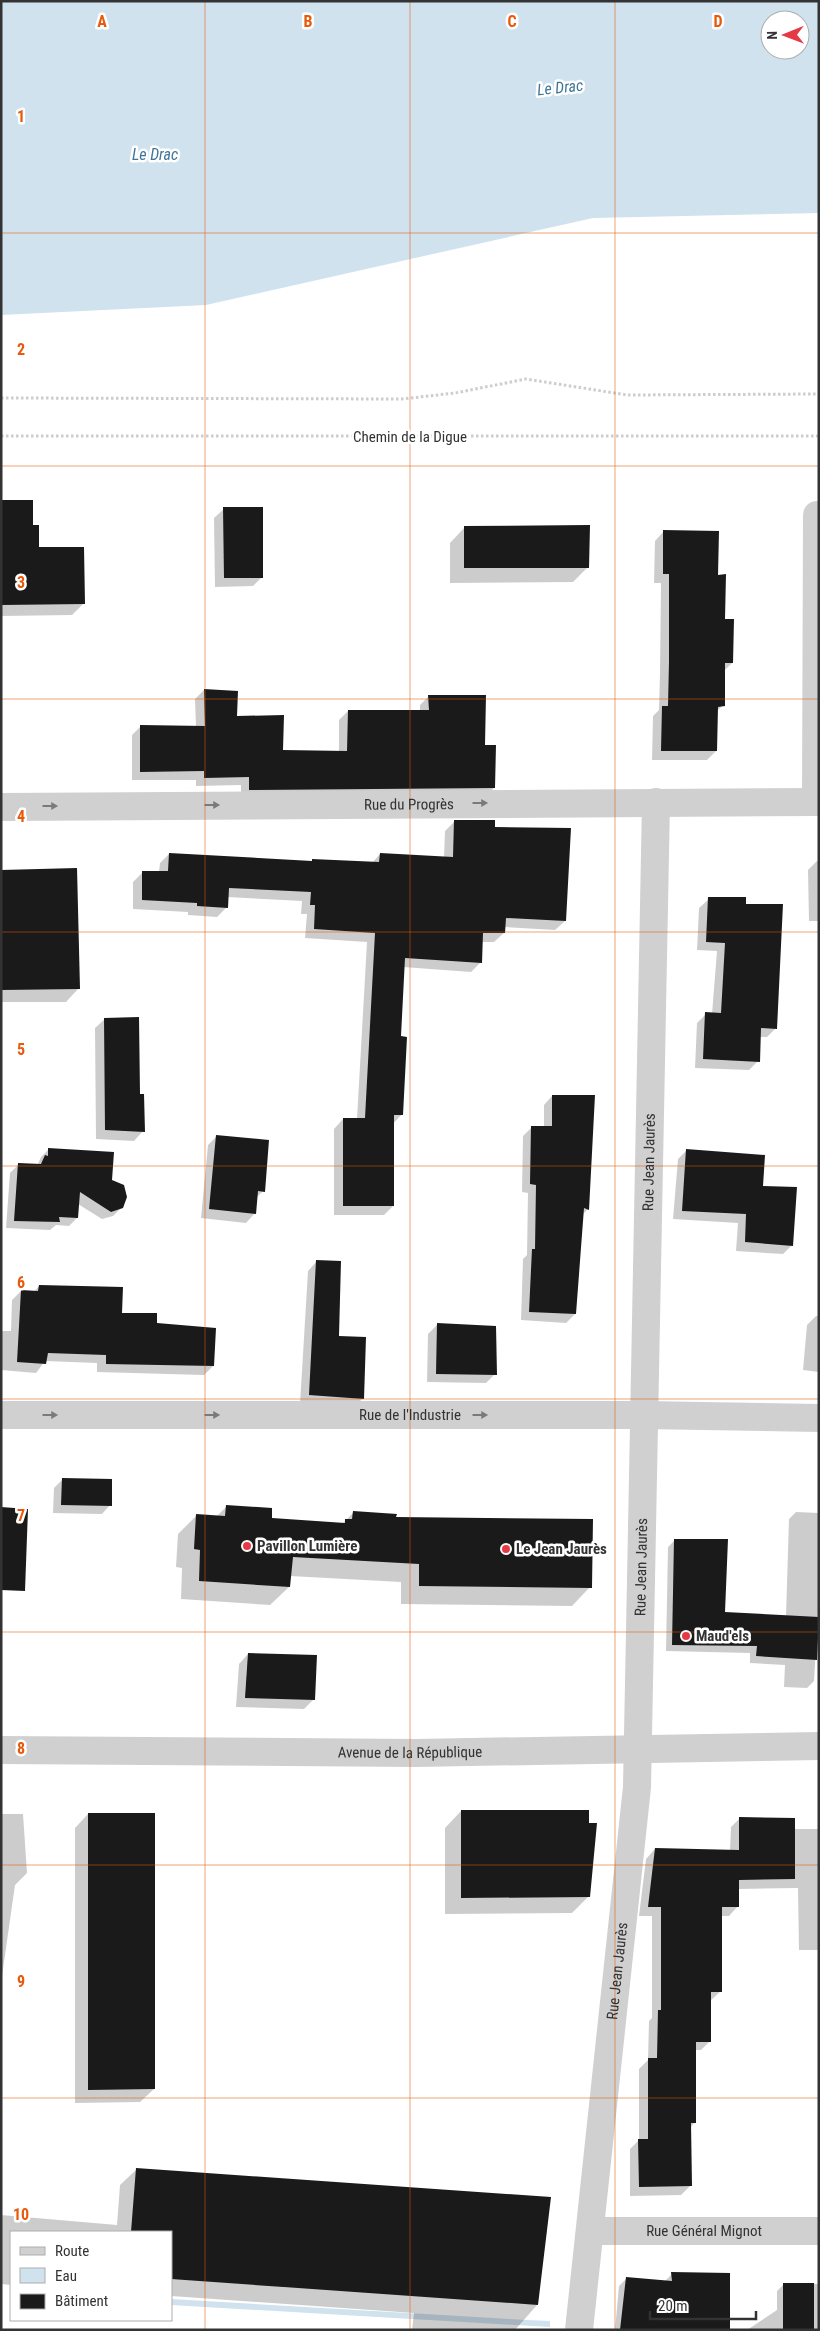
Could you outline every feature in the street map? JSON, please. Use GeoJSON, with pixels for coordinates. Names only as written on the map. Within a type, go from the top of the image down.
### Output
{"type":"FeatureCollection","features":[{"type":"Feature","properties":{"kind":"street","name":"Rue du Progrès"},"geometry":{"type":"LineString","coordinates":[[1,806],[818,802],[817,515]]}},
{"type":"Feature","properties":{"kind":"street","name":"Rue Jean Jaurès"},"geometry":{"type":"LineString","coordinates":[[579,2330],[637,1787],[639,1748],[643,1415],[656,802]]}},
{"type":"Feature","properties":{"kind":"street","name":"Rue de l'Industrie"},"geometry":{"type":"LineString","coordinates":[[1,1415],[643,1415],[819,1418]]}},
{"type":"Feature","properties":{"kind":"street","name":"Avenue de la République"},"geometry":{"type":"LineString","coordinates":[[1,1750],[416,1753],[819,1746]]}},
{"type":"Feature","properties":{"kind":"street","name":"Rue Général Mignot"},"geometry":{"type":"LineString","coordinates":[[590,2231],[819,2231]]}},
{"type":"Feature","properties":{"kind":"path"},"geometry":{"type":"LineString","coordinates":[[1,398],[402,399],[456,393],[526,379],[627,395],[819,394]]}},
{"type":"Feature","properties":{"kind":"path","name":"Chemin de la Digue"},"geometry":{"type":"LineString","coordinates":[[1,436],[819,436]]}},
{"type":"Feature","properties":{"kind":"water","name":"Le Drac"},"geometry":{"type":"Polygon","coordinates":[[[1,1],[819,1],[819,213],[593,218],[206,305],[1,315],[1,1]]]}},
{"type":"Feature","properties":{"kind":"water"},"geometry":{"type":"Polygon","coordinates":[[[172,2299],[550,2321],[550,2327],[172,2305],[172,2299]]]}},
{"type":"Feature","properties":{"kind":"building"},"geometry":{"type":"Polygon","coordinates":[[[1,500],[33,500],[33,525],[39,525],[39,547],[84,547],[85,604],[1,605],[1,500]]]}},
{"type":"Feature","properties":{"kind":"building"},"geometry":{"type":"Polygon","coordinates":[[[223,507],[263,507],[263,578],[224,578],[223,507]]]}},
{"type":"Feature","properties":{"kind":"building"},"geometry":{"type":"Polygon","coordinates":[[[590,525],[589,568],[464,568],[464,526],[590,525]]]}},
{"type":"Feature","properties":{"kind":"building"},"geometry":{"type":"Polygon","coordinates":[[[663,530],[719,531],[718,575],[726,574],[725,619],[734,619],[733,663],[725,663],[725,706],[718,707],[717,751],[661,751],[662,706],[668,706],[669,662],[669,574],[663,574],[663,530]]]}},
{"type":"Feature","properties":{"kind":"building"},"geometry":{"type":"Polygon","coordinates":[[[204,689],[238,691],[237,716],[284,715],[283,750],[347,751],[348,710],[429,710],[428,695],[486,695],[485,745],[496,745],[495,788],[249,790],[249,777],[204,778],[204,771],[140,772],[140,725],[205,726],[204,689]]]}},
{"type":"Feature","properties":{"kind":"building"},"geometry":{"type":"Polygon","coordinates":[[[454,820],[495,820],[495,827],[571,828],[566,921],[506,918],[505,933],[483,933],[482,963],[405,958],[401,1036],[407,1037],[403,1115],[394,1115],[394,1206],[343,1206],[343,1118],[365,1118],[375,933],[314,929],[315,905],[310,905],[311,892],[229,888],[228,908],[197,906],[197,903],[142,900],[142,871],[168,871],[169,853],[312,861],[312,859],[379,862],[380,853],[453,857],[454,820]]]}},
{"type":"Feature","properties":{"kind":"building"},"geometry":{"type":"Polygon","coordinates":[[[77,868],[80,989],[1,990],[1,870],[77,868]]]}},
{"type":"Feature","properties":{"kind":"building"},"geometry":{"type":"Polygon","coordinates":[[[708,897],[746,897],[746,904],[783,904],[777,1029],[761,1028],[760,1062],[703,1059],[705,1012],[721,1013],[725,943],[706,942],[708,897]]]}},
{"type":"Feature","properties":{"kind":"building"},"geometry":{"type":"Polygon","coordinates":[[[139,1017],[140,1094],[144,1094],[145,1132],[105,1130],[104,1018],[139,1017]]]}},
{"type":"Feature","properties":{"kind":"building"},"geometry":{"type":"Polygon","coordinates":[[[552,1095],[595,1095],[589,1210],[584,1208],[576,1314],[529,1312],[532,1249],[535,1249],[536,1185],[530,1184],[531,1126],[552,1126],[552,1095]]]}},
{"type":"Feature","properties":{"kind":"building"},"geometry":{"type":"Polygon","coordinates":[[[216,1135],[269,1140],[265,1192],[258,1191],[256,1214],[209,1209],[216,1135]]]}},
{"type":"Feature","properties":{"kind":"building"},"geometry":{"type":"Polygon","coordinates":[[[48,1148],[114,1152],[112,1180],[124,1185],[127,1197],[123,1208],[111,1212],[80,1192],[78,1218],[59,1217],[60,1222],[14,1221],[18,1163],[41,1164],[45,1155],[48,1156],[48,1148]]]}},
{"type":"Feature","properties":{"kind":"building"},"geometry":{"type":"Polygon","coordinates":[[[686,1149],[765,1155],[763,1186],[797,1187],[793,1246],[745,1242],[746,1214],[682,1211],[686,1149]]]}},
{"type":"Feature","properties":{"kind":"building"},"geometry":{"type":"Polygon","coordinates":[[[316,1260],[341,1261],[339,1336],[366,1337],[364,1399],[309,1395],[316,1260]]]}},
{"type":"Feature","properties":{"kind":"building"},"geometry":{"type":"Polygon","coordinates":[[[39,1285],[123,1287],[122,1313],[157,1313],[157,1323],[216,1328],[214,1366],[106,1364],[106,1355],[48,1353],[46,1364],[17,1362],[21,1290],[38,1291],[39,1285]]]}},
{"type":"Feature","properties":{"kind":"building"},"geometry":{"type":"Polygon","coordinates":[[[437,1323],[496,1326],[497,1375],[436,1374],[437,1323]]]}},
{"type":"Feature","properties":{"kind":"building"},"geometry":{"type":"Polygon","coordinates":[[[62,1478],[112,1479],[112,1506],[61,1505],[62,1478]]]}},
{"type":"Feature","properties":{"kind":"building"},"geometry":{"type":"Polygon","coordinates":[[[226,1505],[272,1508],[272,1518],[345,1523],[345,1519],[352,1519],[353,1511],[397,1514],[396,1517],[593,1519],[592,1588],[419,1586],[419,1564],[293,1557],[290,1587],[199,1581],[200,1550],[194,1549],[196,1514],[225,1516],[226,1505]]]}},
{"type":"Feature","properties":{"kind":"building"},"geometry":{"type":"Polygon","coordinates":[[[1,1507],[28,1509],[25,1591],[1,1590],[1,1507]]]}},
{"type":"Feature","properties":{"kind":"building"},"geometry":{"type":"Polygon","coordinates":[[[674,1539],[728,1539],[725,1612],[819,1617],[817,1660],[756,1656],[757,1646],[672,1645],[674,1539]]]}},
{"type":"Feature","properties":{"kind":"building"},"geometry":{"type":"Polygon","coordinates":[[[248,1653],[317,1655],[315,1700],[245,1698],[248,1653]]]}},
{"type":"Feature","properties":{"kind":"building"},"geometry":{"type":"Polygon","coordinates":[[[461,1810],[589,1810],[589,1823],[597,1823],[590,1897],[461,1898],[461,1810]]]}},
{"type":"Feature","properties":{"kind":"building"},"geometry":{"type":"Polygon","coordinates":[[[88,1813],[155,1813],[155,2089],[88,2090],[88,1813]]]}},
{"type":"Feature","properties":{"kind":"building"},"geometry":{"type":"Polygon","coordinates":[[[739,1817],[795,1818],[795,1879],[739,1880],[739,1907],[722,1907],[722,1992],[711,1992],[711,2042],[696,2042],[696,2123],[691,2123],[692,2186],[639,2187],[638,2139],[648,2139],[648,2058],[657,2058],[658,2010],[661,2010],[661,1907],[648,1907],[655,1848],[739,1850],[739,1817]]]}},
{"type":"Feature","properties":{"kind":"building"},"geometry":{"type":"Polygon","coordinates":[[[136,2168],[551,2197],[538,2305],[172,2279],[172,2231],[131,2231],[136,2168]]]}},
{"type":"Feature","properties":{"kind":"building"},"geometry":{"type":"Polygon","coordinates":[[[671,2272],[730,2273],[730,2330],[620,2330],[626,2277],[672,2281],[671,2272]]]}},
{"type":"Feature","properties":{"kind":"building"},"geometry":{"type":"Polygon","coordinates":[[[783,2283],[814,2283],[814,2330],[783,2330],[783,2283]]]}},
{"type":"Feature","properties":{"kind":"place","name":"Pavillon Lumière"},"geometry":{"type":"Point","coordinates":[247,1546]}},
{"type":"Feature","properties":{"kind":"place","name":"Le Jean Jaurès"},"geometry":{"type":"Point","coordinates":[506,1549]}},
{"type":"Feature","properties":{"kind":"place","name":"Maud'els"},"geometry":{"type":"Point","coordinates":[686,1636]}}]}
